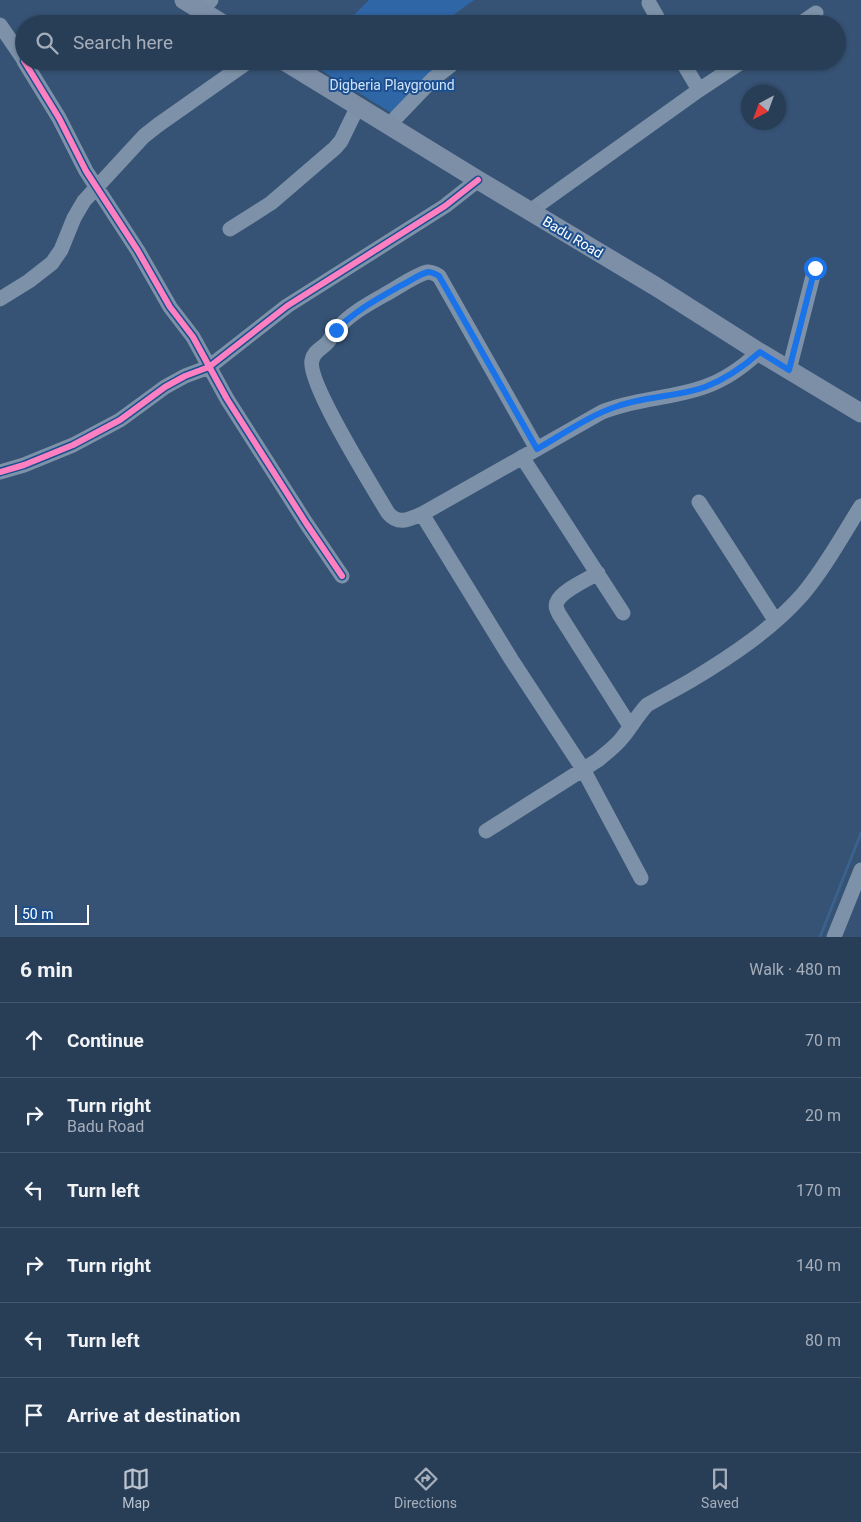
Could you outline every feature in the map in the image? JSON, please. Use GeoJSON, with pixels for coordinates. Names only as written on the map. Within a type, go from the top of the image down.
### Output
{"type":"FeatureCollection","features":[{"type":"Feature","properties":{"kind":"main road"},"geometry":{"type":"LineString","coordinates":[[184,0],[206,5],[215,15]]}},
{"type":"Feature","properties":{"kind":"main road","name":"Badu Road"},"geometry":{"type":"LineString","coordinates":[[299,70],[861,413]]}},
{"type":"Feature","properties":{"kind":"street"},"geometry":{"type":"LineString","coordinates":[[649,3],[655,15]]}},
{"type":"Feature","properties":{"kind":"street"},"geometry":{"type":"LineString","coordinates":[[0,25],[15,48]]}},
{"type":"Feature","properties":{"kind":"street"},"geometry":{"type":"LineString","coordinates":[[29,70],[86,171],[138,251],[170,307],[193,337],[227,399],[342,576]]}},
{"type":"Feature","properties":{"kind":"street"},"geometry":{"type":"LineString","coordinates":[[0,299],[29,281],[52,263],[61,250],[74,218],[84,201],[144,136],[236,70]]}},
{"type":"Feature","properties":{"kind":"street"},"geometry":{"type":"LineString","coordinates":[[389,125],[433,79],[445,70]]}},
{"type":"Feature","properties":{"kind":"street"},"geometry":{"type":"LineString","coordinates":[[687,70],[699,90]]}},
{"type":"Feature","properties":{"kind":"street"},"geometry":{"type":"LineString","coordinates":[[530,211],[729,70]]}},
{"type":"Feature","properties":{"kind":"street"},"geometry":{"type":"LineString","coordinates":[[230,229],[271,203],[335,148],[341,141],[358,106]]}},
{"type":"Feature","properties":{"kind":"street"},"geometry":{"type":"LineString","coordinates":[[0,472],[44,458],[82,441],[120,420],[165,387],[185,376],[209,367],[287,306],[445,206],[478,180]]}},
{"type":"Feature","properties":{"kind":"street"},"geometry":{"type":"LineString","coordinates":[[789,370],[815,268]]}},
{"type":"Feature","properties":{"kind":"street"},"geometry":{"type":"LineString","coordinates":[[537,449],[439,276],[434,273],[427,272],[382,296],[346,319],[326,344],[315,352],[311,362],[312,370],[317,385],[336,424],[388,513],[399,522],[410,520],[422,514],[522,457],[537,449],[602,412],[633,401],[704,388],[732,374],[760,352]]}},
{"type":"Feature","properties":{"kind":"street"},"geometry":{"type":"LineString","coordinates":[[522,457],[624,613]]}},
{"type":"Feature","properties":{"kind":"street"},"geometry":{"type":"LineString","coordinates":[[699,502],[775,620]]}},
{"type":"Feature","properties":{"kind":"street"},"geometry":{"type":"LineString","coordinates":[[486,832],[612,749],[647,706],[726,659],[750,642],[806,589],[861,506]]}},
{"type":"Feature","properties":{"kind":"street"},"geometry":{"type":"LineString","coordinates":[[422,514],[511,659],[583,769],[641,878]]}},
{"type":"Feature","properties":{"kind":"street"},"geometry":{"type":"LineString","coordinates":[[598,573],[564,593],[556,606],[559,614],[630,726]]}},
{"type":"Feature","properties":{"kind":"street"},"geometry":{"type":"LineString","coordinates":[[834,937],[856,897],[861,870]]}},
{"type":"Feature","properties":{"kind":"green space"},"geometry":{"type":"Polygon","coordinates":[[[369,0],[474,0],[453,15],[354,15],[369,0]]]}},
{"type":"Feature","properties":{"kind":"green space","name":"Digberia Playground"},"geometry":{"type":"Polygon","coordinates":[[[321,70],[438,70],[395,115],[321,70]]]}},
{"type":"Feature","properties":{"kind":"waterway"},"geometry":{"type":"LineString","coordinates":[[820,937],[861,833]]}},
{"type":"Feature","properties":{"kind":"cycle path"},"geometry":{"type":"LineString","coordinates":[[30,70],[59,118],[86,171],[138,251],[170,307],[193,337],[227,399],[342,576]]}},
{"type":"Feature","properties":{"kind":"cycle path"},"geometry":{"type":"LineString","coordinates":[[0,472],[24,465],[73,445],[120,420],[165,387],[185,376],[209,367],[287,306],[445,206],[478,180]]}},
{"type":"Feature","properties":{"kind":"route"},"geometry":{"type":"LineString","coordinates":[[336,330],[346,319],[382,296],[427,272],[434,273],[439,276],[537,449],[602,412],[617,406],[633,401],[704,388],[732,374],[760,352],[789,370],[815,268]]}}]}
